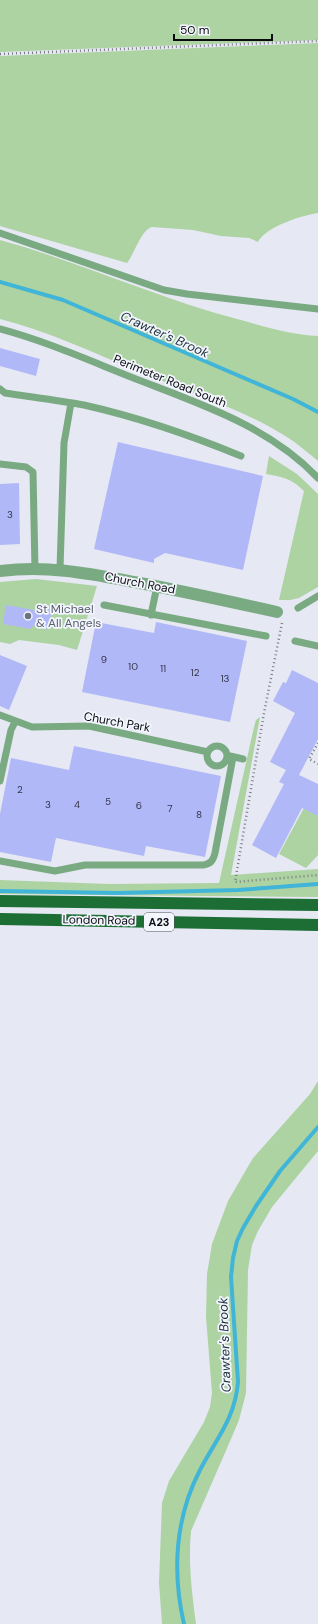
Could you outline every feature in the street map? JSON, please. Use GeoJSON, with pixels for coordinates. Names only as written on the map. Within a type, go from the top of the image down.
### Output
{"type":"FeatureCollection","features":[{"type":"Feature","properties":{"kind":"main road","name":"London Road"},"geometry":{"type":"LineString","coordinates":[[0,901],[318,905]]}},
{"type":"Feature","properties":{"kind":"main road","name":"London Road"},"geometry":{"type":"LineString","coordinates":[[0,919],[318,925]]}},
{"type":"Feature","properties":{"kind":"street","name":"Church Road"},"geometry":{"type":"LineString","coordinates":[[0,571],[60,569],[82,572],[157,586],[278,612]]}},
{"type":"Feature","properties":{"kind":"lane"},"geometry":{"type":"LineString","coordinates":[[0,233],[175,292],[318,310]]}},
{"type":"Feature","properties":{"kind":"lane","name":"Perimeter Road South"},"geometry":{"type":"LineString","coordinates":[[0,329],[58,348],[236,420],[278,444],[295,456],[318,478]]}},
{"type":"Feature","properties":{"kind":"lane"},"geometry":{"type":"LineString","coordinates":[[0,389],[5,393],[71,403],[119,414],[172,430],[241,456]]}},
{"type":"Feature","properties":{"kind":"lane"},"geometry":{"type":"LineString","coordinates":[[60,569],[64,443],[71,403]]}},
{"type":"Feature","properties":{"kind":"lane"},"geometry":{"type":"LineString","coordinates":[[0,464],[26,467],[33,472],[35,569]]}},
{"type":"Feature","properties":{"kind":"lane"},"geometry":{"type":"LineString","coordinates":[[151,615],[157,586]]}},
{"type":"Feature","properties":{"kind":"lane"},"geometry":{"type":"LineString","coordinates":[[298,608],[318,596]]}},
{"type":"Feature","properties":{"kind":"lane"},"geometry":{"type":"LineString","coordinates":[[104,605],[266,636]]}},
{"type":"Feature","properties":{"kind":"lane"},"geometry":{"type":"LineString","coordinates":[[295,641],[318,646]]}},
{"type":"Feature","properties":{"kind":"lane","name":"Church Park"},"geometry":{"type":"LineString","coordinates":[[0,715],[27,727],[97,727],[208,752]]}},
{"type":"Feature","properties":{"kind":"lane"},"geometry":{"type":"LineString","coordinates":[[0,781],[11,730],[15,722]]}},
{"type":"Feature","properties":{"kind":"lane"},"geometry":{"type":"LineString","coordinates":[[230,756],[223,764],[214,765],[208,758],[208,752],[213,747],[220,746],[225,749],[230,756],[243,759]]}},
{"type":"Feature","properties":{"kind":"lane"},"geometry":{"type":"LineString","coordinates":[[0,861],[55,871],[85,865],[209,864],[212,862],[216,854],[230,756]]}},
{"type":"Feature","properties":{"kind":"path"},"geometry":{"type":"LineString","coordinates":[[0,54],[318,41]]}},
{"type":"Feature","properties":{"kind":"path"},"geometry":{"type":"LineString","coordinates":[[278,612],[281,616],[282,622],[264,714],[235,882],[318,874]]}},
{"type":"Feature","properties":{"kind":"path"},"geometry":{"type":"LineString","coordinates":[[318,743],[309,759],[318,764]]}},
{"type":"Feature","properties":{"kind":"green space"},"geometry":{"type":"Polygon","coordinates":[[[0,0],[318,0],[318,40],[0,52],[0,0]]]}},
{"type":"Feature","properties":{"kind":"green space"},"geometry":{"type":"Polygon","coordinates":[[[318,43],[318,213],[294,219],[276,227],[268,231],[258,242],[249,238],[221,236],[193,230],[152,227],[148,229],[141,237],[127,263],[0,226],[0,56],[318,43]]]}},
{"type":"Feature","properties":{"kind":"green space"},"geometry":{"type":"Polygon","coordinates":[[[0,240],[60,259],[177,301],[277,330],[318,336],[318,461],[287,437],[234,409],[53,336],[0,319],[0,240]]]}},
{"type":"Feature","properties":{"kind":"green space"},"geometry":{"type":"Polygon","coordinates":[[[269,456],[297,474],[318,494],[318,587],[299,598],[290,600],[279,600],[304,491],[282,477],[266,474],[269,456]]]}},
{"type":"Feature","properties":{"kind":"green space"},"geometry":{"type":"Polygon","coordinates":[[[36,579],[97,586],[77,650],[59,645],[19,640],[10,644],[0,642],[0,582],[36,579]]]}},
{"type":"Feature","properties":{"kind":"green space"},"geometry":{"type":"Polygon","coordinates":[[[260,717],[231,875],[318,869],[318,897],[0,894],[0,880],[109,884],[219,883],[254,727],[256,720],[260,717]]]}},
{"type":"Feature","properties":{"kind":"green space"},"geometry":{"type":"Polygon","coordinates":[[[304,808],[318,816],[318,855],[306,868],[279,854],[304,808]]]}},
{"type":"Feature","properties":{"kind":"green space"},"geometry":{"type":"Polygon","coordinates":[[[318,1081],[318,1151],[272,1207],[258,1231],[252,1245],[248,1270],[246,1393],[239,1420],[191,1531],[190,1566],[196,1624],[162,1624],[159,1583],[162,1503],[169,1481],[204,1422],[210,1407],[212,1393],[206,1317],[207,1274],[212,1244],[228,1201],[253,1158],[310,1094],[318,1081]]]}},
{"type":"Feature","properties":{"kind":"building"},"geometry":{"type":"Polygon","coordinates":[[[0,348],[40,359],[36,376],[0,366],[0,348]]]}},
{"type":"Feature","properties":{"kind":"building"},"geometry":{"type":"Polygon","coordinates":[[[118,442],[263,476],[243,570],[165,553],[154,559],[154,563],[94,549],[118,442]]]}},
{"type":"Feature","properties":{"kind":"building"},"geometry":{"type":"Polygon","coordinates":[[[19,483],[20,544],[0,545],[0,484],[19,483]]]}},
{"type":"Feature","properties":{"kind":"building","name":"St Michael & All Angels"},"geometry":{"type":"Polygon","coordinates":[[[6,605],[40,611],[41,608],[52,610],[48,629],[32,626],[31,629],[3,624],[6,605]]]}},
{"type":"Feature","properties":{"kind":"building"},"geometry":{"type":"Polygon","coordinates":[[[96,622],[154,633],[156,622],[247,641],[230,722],[82,692],[96,622]]]}},
{"type":"Feature","properties":{"kind":"building"},"geometry":{"type":"Polygon","coordinates":[[[0,655],[27,666],[9,710],[0,706],[0,655]]]}},
{"type":"Feature","properties":{"kind":"building"},"geometry":{"type":"Polygon","coordinates":[[[292,670],[318,683],[318,739],[299,775],[318,784],[318,816],[302,808],[276,858],[252,845],[284,784],[279,782],[286,770],[270,762],[295,713],[273,701],[283,682],[286,683],[292,670]]]}},
{"type":"Feature","properties":{"kind":"building"},"geometry":{"type":"Polygon","coordinates":[[[74,746],[221,776],[205,857],[146,846],[144,856],[56,838],[51,862],[0,852],[0,814],[11,758],[69,770],[74,746]]]}},
{"type":"Feature","properties":{"kind":"waterway","name":"Crawter's Brook"},"geometry":{"type":"LineString","coordinates":[[0,282],[63,300],[293,399],[318,412]]}},
{"type":"Feature","properties":{"kind":"waterway"},"geometry":{"type":"LineString","coordinates":[[0,891],[117,893],[238,890],[318,884]]}},
{"type":"Feature","properties":{"kind":"waterway","name":"Crawter's Brook"},"geometry":{"type":"LineString","coordinates":[[184,1624],[180,1604],[177,1565],[178,1546],[185,1507],[200,1470],[229,1418],[233,1407],[238,1382],[231,1277],[237,1241],[256,1206],[280,1171],[318,1127]]}},
{"type":"Feature","properties":{"kind":"place","name":"St Michael & All Angels"},"geometry":{"type":"Point","coordinates":[28,616]}}]}
